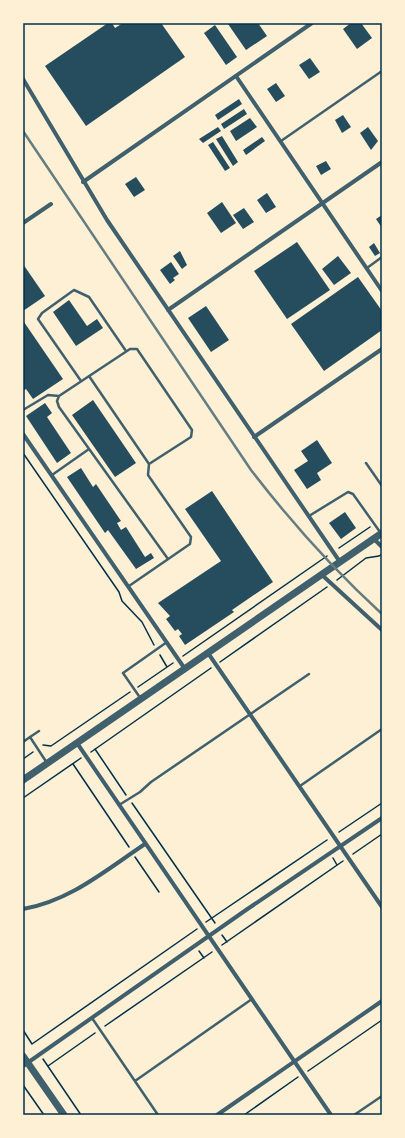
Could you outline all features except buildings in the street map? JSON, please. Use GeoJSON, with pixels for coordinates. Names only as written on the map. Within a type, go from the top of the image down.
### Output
{"type":"FeatureCollection","features":[{"type":"Feature","properties":{"kind":"street"},"geometry":{"type":"LineString","coordinates":[[83,182],[312,23]]}},
{"type":"Feature","properties":{"kind":"street"},"geometry":{"type":"LineString","coordinates":[[236,76],[382,291]]}},
{"type":"Feature","properties":{"kind":"street"},"geometry":{"type":"LineString","coordinates":[[23,79],[83,182],[168,310],[340,562]]}},
{"type":"Feature","properties":{"kind":"street"},"geometry":{"type":"LineString","coordinates":[[168,310],[382,162]]}},
{"type":"Feature","properties":{"kind":"street"},"geometry":{"type":"LineString","coordinates":[[23,223],[51,204]]}},
{"type":"Feature","properties":{"kind":"street"},"geometry":{"type":"LineString","coordinates":[[254,437],[382,349]]}},
{"type":"Feature","properties":{"kind":"street"},"geometry":{"type":"LineString","coordinates":[[23,434],[185,669]]}},
{"type":"Feature","properties":{"kind":"street"},"geometry":{"type":"LineString","coordinates":[[23,780],[381,534]]}},
{"type":"Feature","properties":{"kind":"street"},"geometry":{"type":"LineString","coordinates":[[374,539],[382,547]]}},
{"type":"Feature","properties":{"kind":"street"},"geometry":{"type":"LineString","coordinates":[[322,575],[382,630]]}},
{"type":"Feature","properties":{"kind":"street"},"geometry":{"type":"LineString","coordinates":[[208,653],[382,907]]}},
{"type":"Feature","properties":{"kind":"street"},"geometry":{"type":"LineString","coordinates":[[77,743],[331,1115]]}},
{"type":"Feature","properties":{"kind":"street"},"geometry":{"type":"LineString","coordinates":[[25,1064],[218,929],[382,818]]}},
{"type":"Feature","properties":{"kind":"street"},"geometry":{"type":"LineString","coordinates":[[23,909],[43,905],[75,891],[145,844]]}},
{"type":"Feature","properties":{"kind":"street"},"geometry":{"type":"LineString","coordinates":[[217,1115],[382,1002]]}},
{"type":"Feature","properties":{"kind":"street"},"geometry":{"type":"LineString","coordinates":[[23,1056],[25,1064],[64,1115]]}},
{"type":"Feature","properties":{"kind":"lane"},"geometry":{"type":"LineString","coordinates":[[281,141],[382,72]]}},
{"type":"Feature","properties":{"kind":"lane"},"geometry":{"type":"LineString","coordinates":[[366,268],[382,257]]}},
{"type":"Feature","properties":{"kind":"lane"},"geometry":{"type":"LineString","coordinates":[[81,381],[38,319],[42,313],[74,290],[89,297],[126,351]]}},
{"type":"Feature","properties":{"kind":"lane"},"geometry":{"type":"LineString","coordinates":[[23,410],[48,395],[59,396],[126,351],[130,349],[137,349],[192,430],[191,437],[149,464]]}},
{"type":"Feature","properties":{"kind":"lane"},"geometry":{"type":"LineString","coordinates":[[89,376],[149,464],[148,475],[191,537],[190,544],[129,586]]}},
{"type":"Feature","properties":{"kind":"lane"},"geometry":{"type":"LineString","coordinates":[[59,396],[57,400],[59,407],[168,559]]}},
{"type":"Feature","properties":{"kind":"lane"},"geometry":{"type":"LineString","coordinates":[[51,476],[89,449]]}},
{"type":"Feature","properties":{"kind":"lane"},"geometry":{"type":"LineString","coordinates":[[366,463],[382,486]]}},
{"type":"Feature","properties":{"kind":"lane"},"geometry":{"type":"LineString","coordinates":[[308,516],[348,492],[353,494],[381,534]]}},
{"type":"Feature","properties":{"kind":"lane"},"geometry":{"type":"LineString","coordinates":[[141,699],[123,673],[167,642]]}},
{"type":"Feature","properties":{"kind":"lane"},"geometry":{"type":"LineString","coordinates":[[119,805],[309,674]]}},
{"type":"Feature","properties":{"kind":"lane"},"geometry":{"type":"LineString","coordinates":[[299,786],[382,729]]}},
{"type":"Feature","properties":{"kind":"lane"},"geometry":{"type":"LineString","coordinates":[[23,742],[39,731]]}},
{"type":"Feature","properties":{"kind":"lane"},"geometry":{"type":"LineString","coordinates":[[30,737],[47,763]]}},
{"type":"Feature","properties":{"kind":"lane"},"geometry":{"type":"LineString","coordinates":[[135,1081],[252,999]]}},
{"type":"Feature","properties":{"kind":"lane"},"geometry":{"type":"LineString","coordinates":[[91,1018],[158,1115]]}},
{"type":"Feature","properties":{"kind":"lane"},"geometry":{"type":"LineString","coordinates":[[354,1115],[382,1096]]}},
{"type":"Feature","properties":{"kind":"path"},"geometry":{"type":"LineString","coordinates":[[23,453],[119,592],[122,601],[142,622],[156,650],[167,667]]}},
{"type":"Feature","properties":{"kind":"path"},"geometry":{"type":"LineString","coordinates":[[23,759],[43,744],[51,746],[374,524]]}},
{"type":"Feature","properties":{"kind":"path"},"geometry":{"type":"LineString","coordinates":[[23,798],[216,665],[366,558],[379,556],[382,554]]}},
{"type":"Feature","properties":{"kind":"path"},"geometry":{"type":"LineString","coordinates":[[95,749],[227,942]]}},
{"type":"Feature","properties":{"kind":"path"},"geometry":{"type":"LineString","coordinates":[[72,764],[159,892]]}},
{"type":"Feature","properties":{"kind":"path"},"geometry":{"type":"LineString","coordinates":[[244,1115],[382,1020]]}},
{"type":"Feature","properties":{"kind":"path"},"geometry":{"type":"LineString","coordinates":[[32,1044],[81,1115]]}},
{"type":"Feature","properties":{"kind":"path"},"geometry":{"type":"LineString","coordinates":[[23,1085],[44,1115]]}},
{"type":"Feature","properties":{"kind":"railway"},"geometry":{"type":"LineString","coordinates":[[23,131],[251,470],[314,545],[382,614]]}}]}
